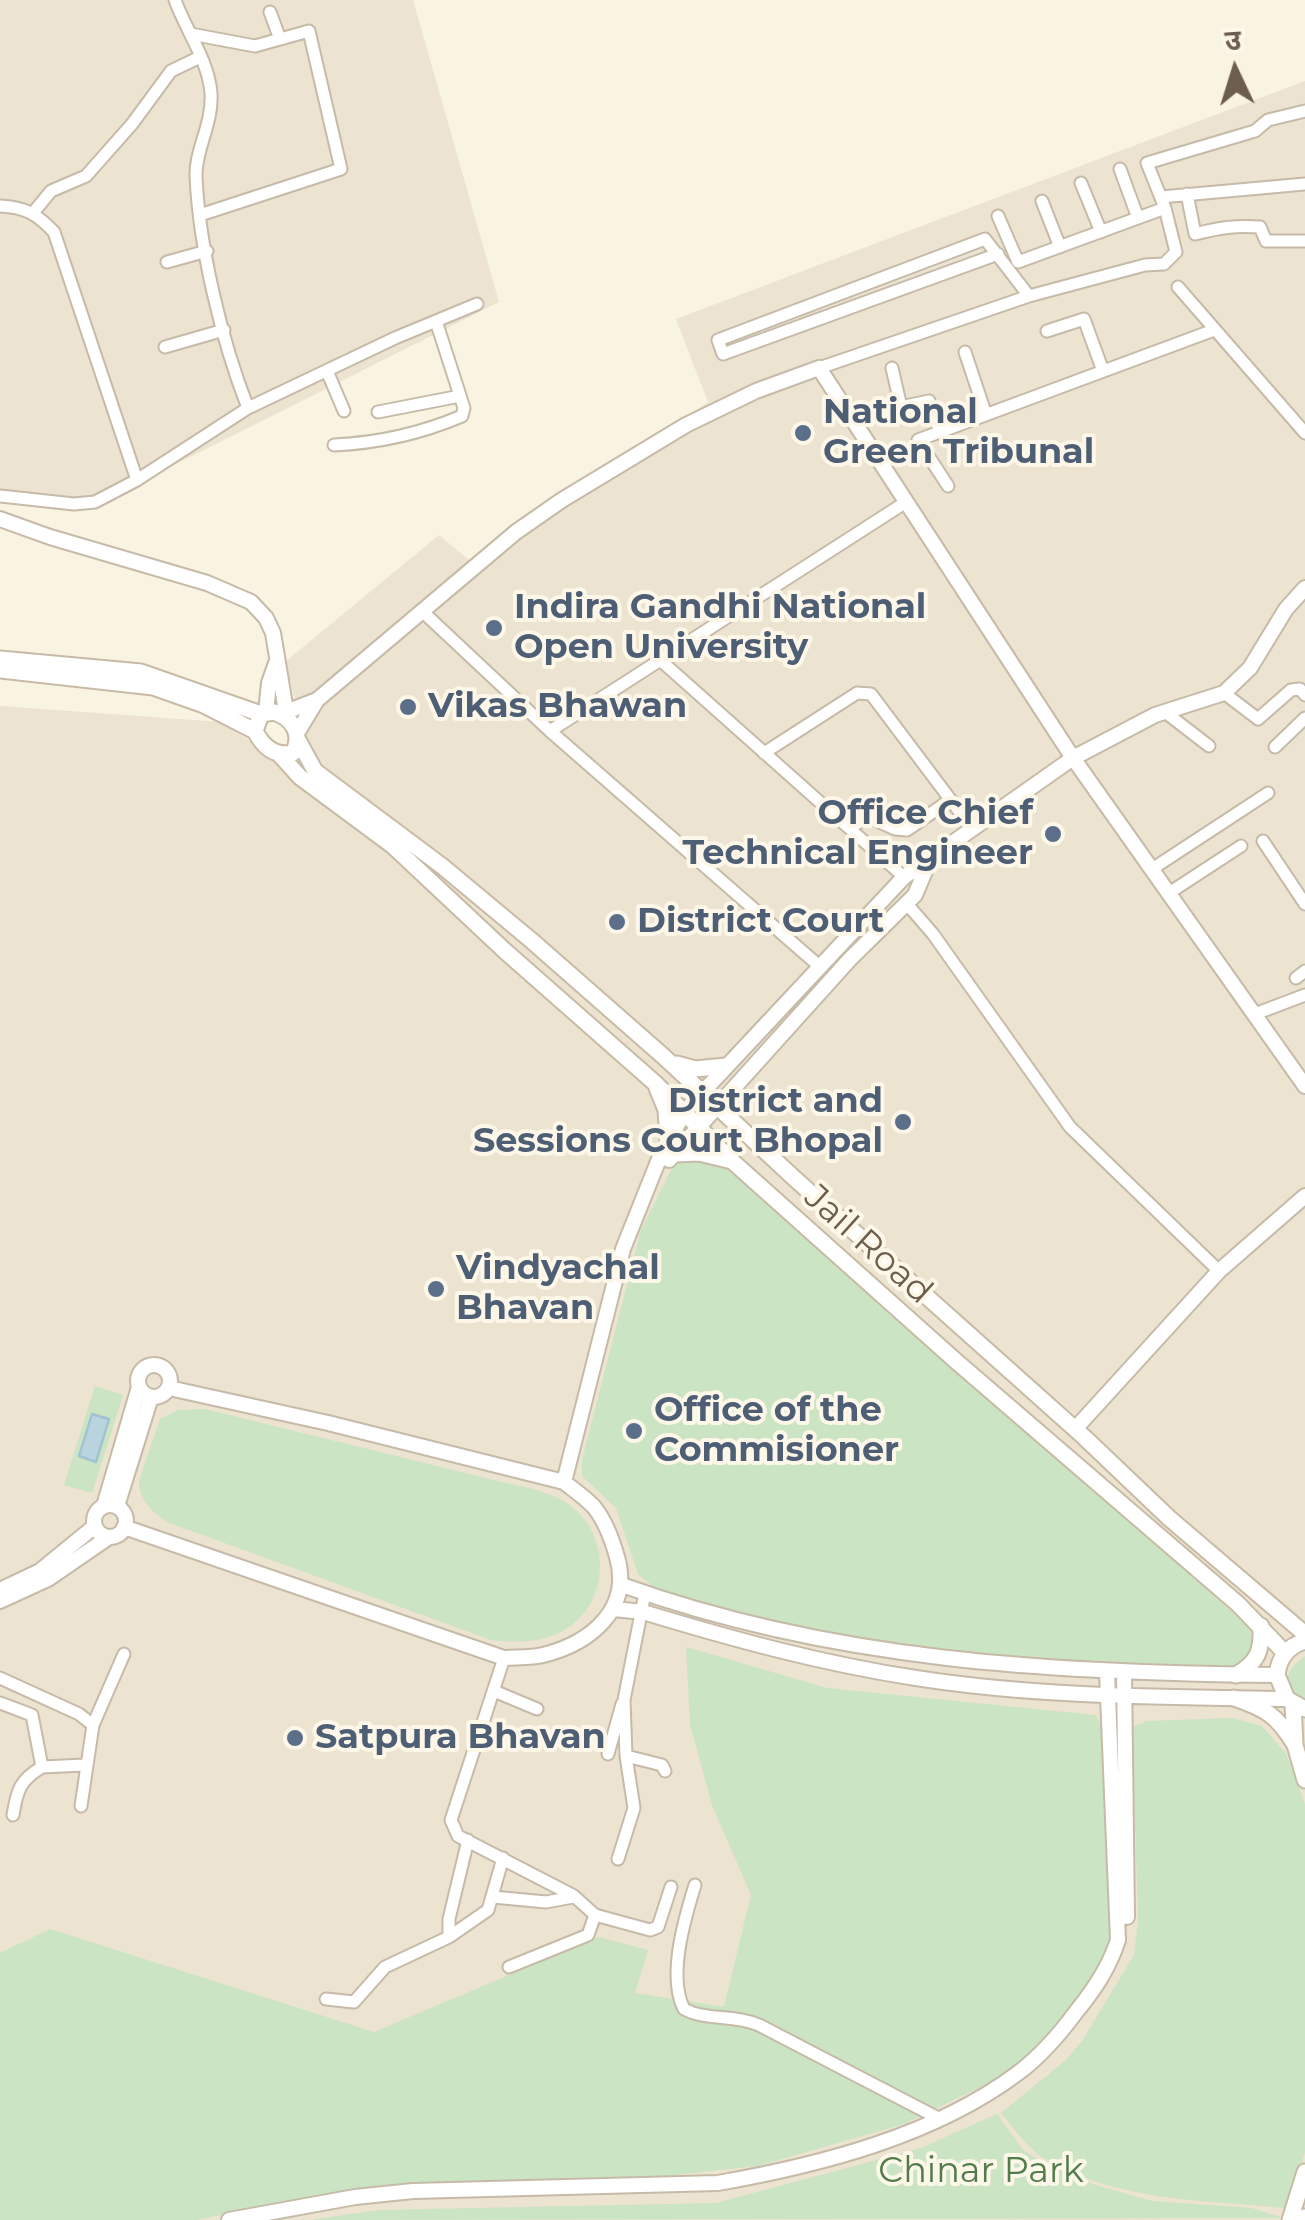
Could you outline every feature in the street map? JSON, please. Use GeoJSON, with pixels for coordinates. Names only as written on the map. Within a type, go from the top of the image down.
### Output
{"type":"FeatureCollection","features":[{"type":"Feature","properties":{"kind":"main road"},"geometry":{"type":"LineString","coordinates":[[0,659],[140,672],[276,714]]}},
{"type":"Feature","properties":{"kind":"main road","name":"Jail Road"},"geometry":{"type":"LineString","coordinates":[[0,670],[154,686],[255,732],[262,743],[309,784],[393,846],[656,1084],[732,1161],[1261,1626],[1284,1653]]}},
{"type":"Feature","properties":{"kind":"main road"},"geometry":{"type":"LineString","coordinates":[[255,732],[276,714]]}},
{"type":"Feature","properties":{"kind":"main road","name":"Jail Road"},"geometry":{"type":"LineString","coordinates":[[276,714],[297,737],[315,771],[484,900],[668,1061],[1168,1518],[1305,1637]]}},
{"type":"Feature","properties":{"kind":"main road"},"geometry":{"type":"LineString","coordinates":[[280,755],[293,753],[297,737]]}},
{"type":"Feature","properties":{"kind":"main road"},"geometry":{"type":"LineString","coordinates":[[668,1061],[695,1069],[726,1066]]}},
{"type":"Feature","properties":{"kind":"main road"},"geometry":{"type":"LineString","coordinates":[[656,1084],[666,1110],[672,1148],[732,1161]]}},
{"type":"Feature","properties":{"kind":"main road"},"geometry":{"type":"LineString","coordinates":[[1236,1675],[1256,1660],[1262,1648],[1261,1626]]}},
{"type":"Feature","properties":{"kind":"main road"},"geometry":{"type":"LineString","coordinates":[[1295,1745],[1295,1704],[1277,1676],[1284,1653],[1305,1637]]}},
{"type":"Feature","properties":{"kind":"main road"},"geometry":{"type":"LineString","coordinates":[[1234,1698],[1263,1708],[1282,1723],[1295,1745],[1305,1780]]}},
{"type":"Feature","properties":{"kind":"main road"},"geometry":{"type":"LineString","coordinates":[[1290,2220],[1305,2172]]}},
{"type":"Feature","properties":{"kind":"street"},"geometry":{"type":"LineString","coordinates":[[175,0],[211,92],[210,124],[196,170],[200,215],[234,372],[248,408]]}},
{"type":"Feature","properties":{"kind":"street"},"geometry":{"type":"LineString","coordinates":[[270,12],[280,40]]}},
{"type":"Feature","properties":{"kind":"street"},"geometry":{"type":"LineString","coordinates":[[185,24],[255,46],[309,31],[341,169],[200,215]]}},
{"type":"Feature","properties":{"kind":"street"},"geometry":{"type":"LineString","coordinates":[[33,213],[51,191],[86,176],[132,124],[171,71],[200,57]]}},
{"type":"Feature","properties":{"kind":"street"},"geometry":{"type":"LineString","coordinates":[[297,737],[318,700],[516,532],[636,453],[756,391],[819,368],[1028,296],[1145,265],[1164,264],[1176,252],[1163,202],[1147,163],[1255,131],[1268,120],[1305,111]]}},
{"type":"Feature","properties":{"kind":"street"},"geometry":{"type":"LineString","coordinates":[[1120,169],[1138,218]]}},
{"type":"Feature","properties":{"kind":"street"},"geometry":{"type":"LineString","coordinates":[[1081,183],[1101,232]]}},
{"type":"Feature","properties":{"kind":"street"},"geometry":{"type":"LineString","coordinates":[[998,216],[1018,262],[1138,218],[1163,202],[1187,194],[1305,184]]}},
{"type":"Feature","properties":{"kind":"street"},"geometry":{"type":"LineString","coordinates":[[1187,194],[1195,234],[1220,227],[1260,228],[1266,241],[1305,240],[1305,252]]}},
{"type":"Feature","properties":{"kind":"street"},"geometry":{"type":"LineString","coordinates":[[1042,200],[1060,248]]}},
{"type":"Feature","properties":{"kind":"street"},"geometry":{"type":"LineString","coordinates":[[0,206],[21,207],[54,232],[137,480]]}},
{"type":"Feature","properties":{"kind":"street"},"geometry":{"type":"LineString","coordinates":[[998,254],[723,354],[718,340],[985,239],[998,254],[1028,296]]}},
{"type":"Feature","properties":{"kind":"street"},"geometry":{"type":"LineString","coordinates":[[167,262],[207,252]]}},
{"type":"Feature","properties":{"kind":"street"},"geometry":{"type":"LineString","coordinates":[[1178,288],[1305,433]]}},
{"type":"Feature","properties":{"kind":"street"},"geometry":{"type":"LineString","coordinates":[[0,496],[74,504],[95,502],[137,480],[248,408],[477,304]]}},
{"type":"Feature","properties":{"kind":"street"},"geometry":{"type":"LineString","coordinates":[[1048,331],[1084,319],[1103,371]]}},
{"type":"Feature","properties":{"kind":"street"},"geometry":{"type":"LineString","coordinates":[[334,445],[408,434],[464,413],[436,321]]}},
{"type":"Feature","properties":{"kind":"street"},"geometry":{"type":"LineString","coordinates":[[165,347],[224,330]]}},
{"type":"Feature","properties":{"kind":"street"},"geometry":{"type":"LineString","coordinates":[[948,486],[918,440],[1214,330]]}},
{"type":"Feature","properties":{"kind":"street"},"geometry":{"type":"LineString","coordinates":[[964,352],[986,415]]}},
{"type":"Feature","properties":{"kind":"street"},"geometry":{"type":"LineString","coordinates":[[819,368],[1073,758],[1305,1086]]}},
{"type":"Feature","properties":{"kind":"street"},"geometry":{"type":"LineString","coordinates":[[892,368],[901,406],[928,400],[940,432]]}},
{"type":"Feature","properties":{"kind":"street"},"geometry":{"type":"LineString","coordinates":[[327,371],[344,411]]}},
{"type":"Feature","properties":{"kind":"street"},"geometry":{"type":"LineString","coordinates":[[378,412],[460,396]]}},
{"type":"Feature","properties":{"kind":"street"},"geometry":{"type":"LineString","coordinates":[[550,731],[906,502]]}},
{"type":"Feature","properties":{"kind":"street"},"geometry":{"type":"LineString","coordinates":[[0,519],[207,584],[251,602],[273,633],[276,663],[268,684],[276,714],[318,700]]}},
{"type":"Feature","properties":{"kind":"street"},"geometry":{"type":"LineString","coordinates":[[564,1482],[622,1249],[649,1183],[672,1148],[684,1111],[904,876],[1073,758],[1165,712],[1224,692],[1250,668],[1286,609],[1305,588]]}},
{"type":"Feature","properties":{"kind":"street"},"geometry":{"type":"LineString","coordinates":[[423,612],[550,731],[818,965]]}},
{"type":"Feature","properties":{"kind":"street"},"geometry":{"type":"LineString","coordinates":[[660,659],[904,876]]}},
{"type":"Feature","properties":{"kind":"street"},"geometry":{"type":"LineString","coordinates":[[1224,692],[1258,719],[1291,690],[1300,689],[1305,695]]}},
{"type":"Feature","properties":{"kind":"street"},"geometry":{"type":"LineString","coordinates":[[764,753],[856,693],[871,694],[971,828]]}},
{"type":"Feature","properties":{"kind":"street"},"geometry":{"type":"LineString","coordinates":[[1165,712],[1209,746]]}},
{"type":"Feature","properties":{"kind":"street"},"geometry":{"type":"LineString","coordinates":[[1275,747],[1305,718]]}},
{"type":"Feature","properties":{"kind":"street"},"geometry":{"type":"LineString","coordinates":[[1152,870],[1268,793]]}},
{"type":"Feature","properties":{"kind":"street"},"geometry":{"type":"LineString","coordinates":[[850,828],[868,817],[894,829],[907,830],[950,800]]}},
{"type":"Feature","properties":{"kind":"street"},"geometry":{"type":"LineString","coordinates":[[1263,841],[1305,904]]}},
{"type":"Feature","properties":{"kind":"street"},"geometry":{"type":"LineString","coordinates":[[1170,894],[1241,846]]}},
{"type":"Feature","properties":{"kind":"street"},"geometry":{"type":"LineString","coordinates":[[672,1148],[700,1127],[850,959],[907,904],[920,888],[931,857]]}},
{"type":"Feature","properties":{"kind":"street"},"geometry":{"type":"LineString","coordinates":[[907,904],[934,934],[1070,1128],[1219,1271]]}},
{"type":"Feature","properties":{"kind":"street"},"geometry":{"type":"LineString","coordinates":[[1255,1014],[1305,995]]}},
{"type":"Feature","properties":{"kind":"street"},"geometry":{"type":"LineString","coordinates":[[1075,1429],[1219,1271],[1305,1196]]}},
{"type":"Feature","properties":{"kind":"street"},"geometry":{"type":"LineString","coordinates":[[110,1506],[139,1374],[152,1366],[167,1372],[168,1388],[162,1396],[151,1397],[139,1387]]}},
{"type":"Feature","properties":{"kind":"street"},"geometry":{"type":"LineString","coordinates":[[0,1601],[48,1579],[124,1528],[504,1658],[540,1656],[566,1647],[590,1633],[614,1608],[622,1585],[610,1534],[593,1506],[564,1482],[168,1388]]}},
{"type":"Feature","properties":{"kind":"street"},"geometry":{"type":"LineString","coordinates":[[95,1526],[95,1514],[110,1506],[151,1397]]}},
{"type":"Feature","properties":{"kind":"street"},"geometry":{"type":"LineString","coordinates":[[110,1506],[125,1515],[124,1528]]}},
{"type":"Feature","properties":{"kind":"street"},"geometry":{"type":"LineString","coordinates":[[95,1526],[109,1537]]}},
{"type":"Feature","properties":{"kind":"street"},"geometry":{"type":"LineString","coordinates":[[0,1590],[40,1571],[95,1526]]}},
{"type":"Feature","properties":{"kind":"street"},"geometry":{"type":"LineString","coordinates":[[622,1585],[808,1637],[890,1652],[1106,1672],[1277,1676]]}},
{"type":"Feature","properties":{"kind":"street"},"geometry":{"type":"LineString","coordinates":[[608,1754],[624,1700],[645,1593]]}},
{"type":"Feature","properties":{"kind":"street"},"geometry":{"type":"LineString","coordinates":[[614,1608],[643,1612],[828,1662],[917,1678],[1295,1704]]}},
{"type":"Feature","properties":{"kind":"street"},"geometry":{"type":"LineString","coordinates":[[81,1806],[93,1725],[124,1654]]}},
{"type":"Feature","properties":{"kind":"street"},"geometry":{"type":"LineString","coordinates":[[504,1658],[451,1820],[458,1836],[574,1896],[594,1915],[654,1930],[670,1887]]}},
{"type":"Feature","properties":{"kind":"street"},"geometry":{"type":"LineString","coordinates":[[228,2220],[356,2196],[413,2191],[718,2183],[762,2175],[896,2136],[997,2087],[1052,2043],[1094,1990],[1114,1952],[1119,1927],[1106,1672]]}},
{"type":"Feature","properties":{"kind":"street"},"geometry":{"type":"LineString","coordinates":[[272,2220],[386,2200],[748,2188],[892,2146],[998,2098],[1030,2076],[1058,2048],[1106,1987],[1122,1955],[1128,1924],[1124,1673]]}},
{"type":"Feature","properties":{"kind":"street"},"geometry":{"type":"LineString","coordinates":[[0,1678],[80,1714],[93,1725]]}},
{"type":"Feature","properties":{"kind":"street"},"geometry":{"type":"LineString","coordinates":[[494,1691],[537,1710]]}},
{"type":"Feature","properties":{"kind":"street"},"geometry":{"type":"LineString","coordinates":[[618,1859],[634,1808],[626,1756],[624,1700]]}},
{"type":"Feature","properties":{"kind":"street"},"geometry":{"type":"LineString","coordinates":[[0,1703],[32,1715],[42,1767]]}},
{"type":"Feature","properties":{"kind":"street"},"geometry":{"type":"LineString","coordinates":[[626,1756],[662,1765],[665,1771]]}},
{"type":"Feature","properties":{"kind":"street"},"geometry":{"type":"LineString","coordinates":[[14,1816],[23,1778],[42,1767],[85,1765]]}},
{"type":"Feature","properties":{"kind":"street"},"geometry":{"type":"LineString","coordinates":[[449,1937],[449,1919],[468,1840]]}},
{"type":"Feature","properties":{"kind":"street"},"geometry":{"type":"LineString","coordinates":[[326,1999],[354,2002],[385,1967],[449,1937],[488,1910],[503,1858]]}},
{"type":"Feature","properties":{"kind":"street"},"geometry":{"type":"LineString","coordinates":[[695,1885],[680,1952],[678,1989],[684,2009],[703,2015],[741,2017],[938,2118]]}},
{"type":"Feature","properties":{"kind":"street"},"geometry":{"type":"LineString","coordinates":[[493,1896],[546,1902],[574,1896]]}},
{"type":"Feature","properties":{"kind":"street"},"geometry":{"type":"LineString","coordinates":[[509,1966],[588,1935],[594,1915]]}},
{"type":"Feature","properties":{"kind":"shaded area"},"geometry":{"type":"Polygon","coordinates":[[[0,0],[413,0],[499,302],[102,501],[0,493],[0,0]]]}},
{"type":"Feature","properties":{"kind":"shaded area"},"geometry":{"type":"Polygon","coordinates":[[[1305,81],[1305,2220],[0,2220],[0,706],[221,722],[317,784],[285,662],[439,535],[470,561],[708,402],[676,319],[1305,81]]]}},
{"type":"Feature","properties":{"kind":"green space"},"geometry":{"type":"Polygon","coordinates":[[[697,1141],[1250,1628],[1263,1663],[1258,1669],[1080,1671],[831,1640],[664,1595],[638,1574],[616,1508],[582,1476],[582,1460],[641,1230],[673,1166],[697,1141]]]}},
{"type":"Feature","properties":{"kind":"green space"},"geometry":{"type":"Polygon","coordinates":[[[95,1386],[123,1395],[92,1493],[64,1485],[95,1386]]]}},
{"type":"Feature","properties":{"kind":"green space"},"geometry":{"type":"Polygon","coordinates":[[[205,1409],[528,1488],[561,1500],[582,1517],[598,1549],[598,1585],[591,1602],[581,1617],[557,1634],[529,1641],[491,1640],[167,1522],[147,1505],[139,1481],[160,1419],[178,1410],[205,1409]]]}},
{"type":"Feature","properties":{"kind":"green space"},"geometry":{"type":"Polygon","coordinates":[[[686,1647],[827,1688],[1095,1715],[1108,1734],[1111,1938],[1098,1974],[1049,2037],[1001,2077],[904,2124],[758,2166],[638,2179],[364,2187],[196,2220],[0,2220],[0,1953],[50,1929],[374,2032],[599,1937],[648,1950],[635,1993],[724,2007],[751,1895],[712,1805],[690,1724],[686,1647]]]}},
{"type":"Feature","properties":{"kind":"green space"},"geometry":{"type":"Polygon","coordinates":[[[1305,1656],[1305,1698],[1294,1696],[1286,1678],[1305,1656]]]}},
{"type":"Feature","properties":{"kind":"green space"},"geometry":{"type":"Polygon","coordinates":[[[1232,1718],[1262,1726],[1286,1754],[1305,1804],[1305,2152],[1289,2206],[1282,2208],[1160,2196],[1099,2183],[1043,2158],[1001,2113],[1066,2060],[1082,2041],[1134,1955],[1138,1919],[1132,1727],[1147,1721],[1232,1718]]]}},
{"type":"Feature","properties":{"kind":"green space","name":"Chinar Park"},"geometry":{"type":"Polygon","coordinates":[[[997,2114],[1023,2150],[1092,2184],[1152,2201],[1252,2208],[1283,2218],[310,2220],[378,2210],[716,2203],[921,2148],[997,2114]]]}},
{"type":"Feature","properties":{"kind":"water"},"geometry":{"type":"Polygon","coordinates":[[[92,1414],[109,1419],[96,1462],[79,1456],[92,1414]]]}},
{"type":"Feature","properties":{"kind":"place","name":"National Green Tribunal"},"geometry":{"type":"Point","coordinates":[803,433]}},
{"type":"Feature","properties":{"kind":"place","name":"Indira Gandhi National Open University"},"geometry":{"type":"Point","coordinates":[494,628]}},
{"type":"Feature","properties":{"kind":"place","name":"Vikas Bhawan"},"geometry":{"type":"Point","coordinates":[408,707]}},
{"type":"Feature","properties":{"kind":"place","name":"Office Chief Technical Engineer"},"geometry":{"type":"Point","coordinates":[1053,834]}},
{"type":"Feature","properties":{"kind":"place","name":"District Court"},"geometry":{"type":"Point","coordinates":[617,922]}},
{"type":"Feature","properties":{"kind":"place","name":"District and Sessions Court Bhopal"},"geometry":{"type":"Point","coordinates":[903,1122]}},
{"type":"Feature","properties":{"kind":"place","name":"Vindyachal Bhavan"},"geometry":{"type":"Point","coordinates":[436,1289]}},
{"type":"Feature","properties":{"kind":"place","name":"Office of the Commisioner"},"geometry":{"type":"Point","coordinates":[634,1431]}},
{"type":"Feature","properties":{"kind":"place","name":"Satpura Bhavan"},"geometry":{"type":"Point","coordinates":[295,1738]}}]}
